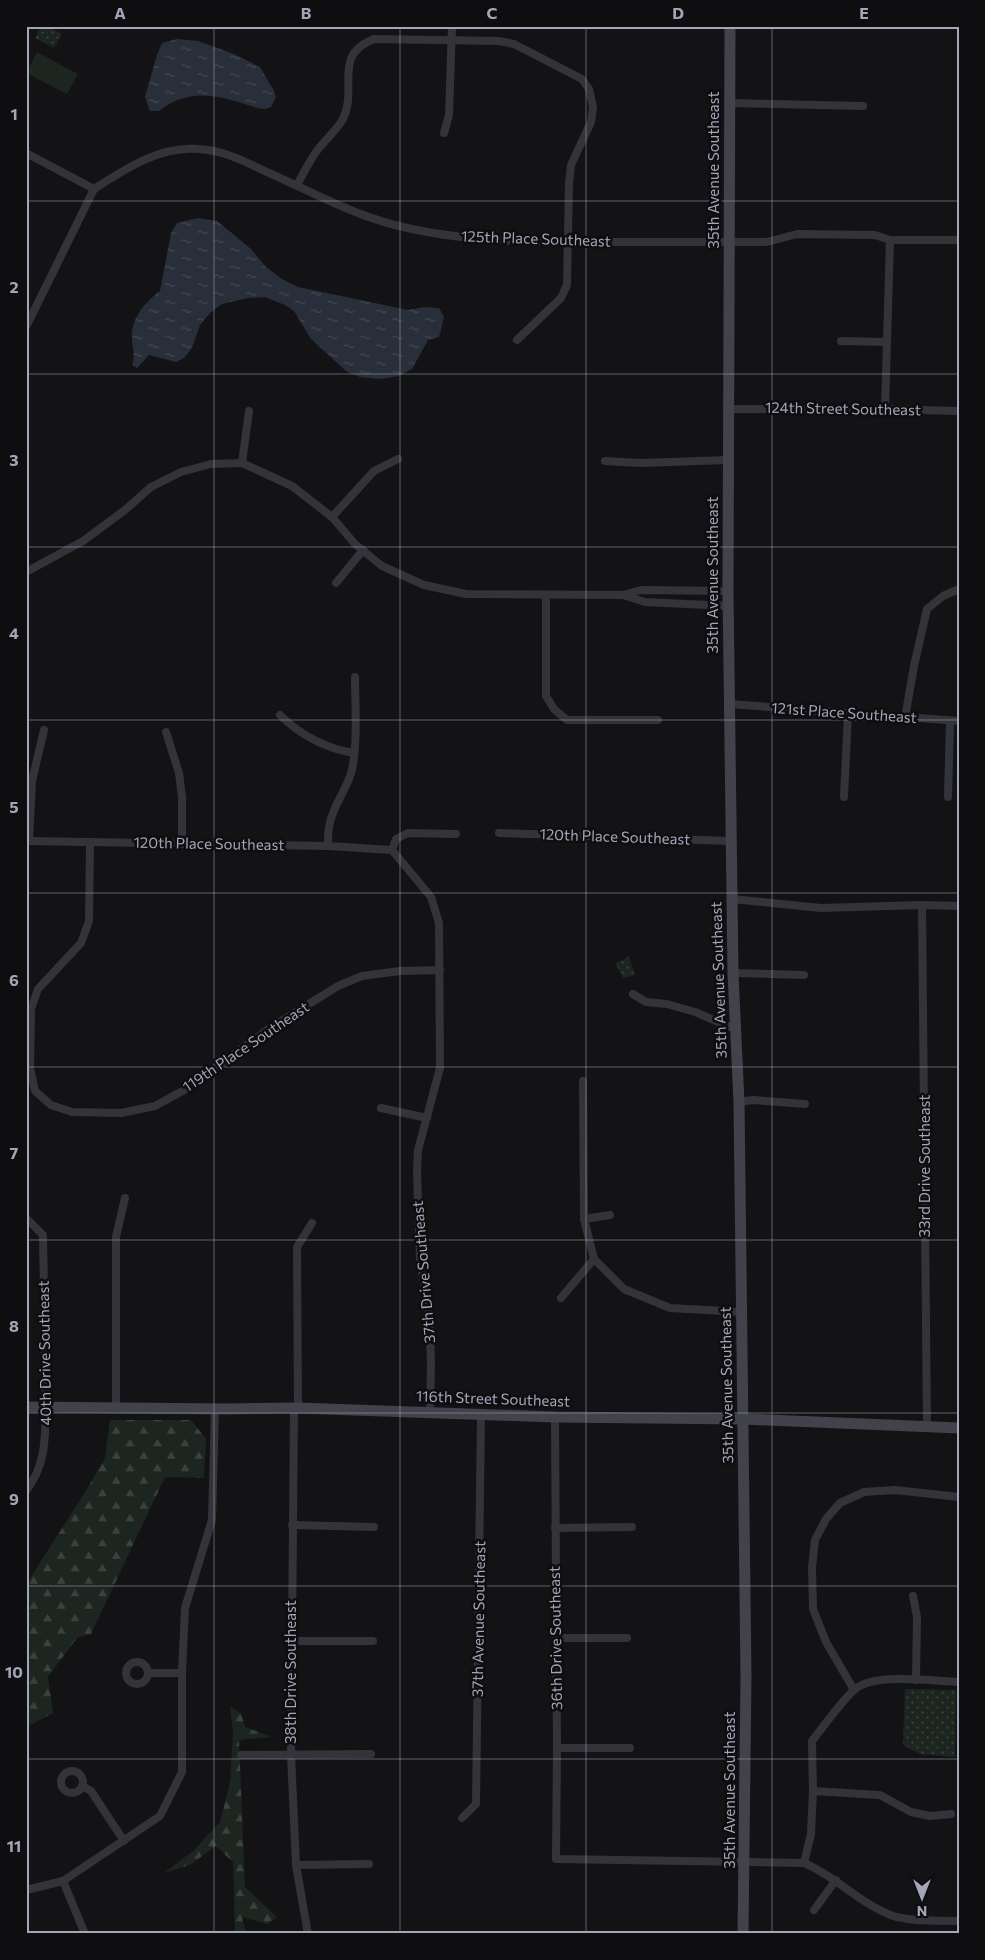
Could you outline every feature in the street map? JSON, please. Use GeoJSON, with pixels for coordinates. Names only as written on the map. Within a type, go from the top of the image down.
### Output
{"type":"FeatureCollection","features":[{"type":"Feature","properties":{"kind":"street"},"geometry":{"type":"LineString","coordinates":[[444,133],[449,116],[452,26]]}},
{"type":"Feature","properties":{"kind":"street","name":"35th Avenue Southeast"},"geometry":{"type":"LineString","coordinates":[[730,26],[727,408],[728,606],[730,841],[733,973],[739,1102],[742,1312],[746,1676],[743,1934]]}},
{"type":"Feature","properties":{"kind":"street"},"geometry":{"type":"LineString","coordinates":[[297,185],[315,153],[342,119],[348,101],[349,63],[354,53],[363,44],[374,40],[499,41],[514,44],[582,79],[589,89],[593,106],[592,122],[571,165],[568,184],[567,284],[561,298],[517,340]]}},
{"type":"Feature","properties":{"kind":"street"},"geometry":{"type":"LineString","coordinates":[[729,103],[863,106]]}},
{"type":"Feature","properties":{"kind":"street","name":"125th Place Southeast"},"geometry":{"type":"LineString","coordinates":[[94,189],[143,160],[171,152],[197,149],[227,154],[356,212],[392,224],[432,234],[490,240],[568,242],[767,242],[797,234],[875,235],[890,240],[959,240]]}},
{"type":"Feature","properties":{"kind":"street"},"geometry":{"type":"LineString","coordinates":[[26,153],[94,189],[26,327]]}},
{"type":"Feature","properties":{"kind":"street"},"geometry":{"type":"LineString","coordinates":[[885,409],[890,240]]}},
{"type":"Feature","properties":{"kind":"street"},"geometry":{"type":"LineString","coordinates":[[841,341],[886,342]]}},
{"type":"Feature","properties":{"kind":"street","name":"124th Street Southeast"},"geometry":{"type":"LineString","coordinates":[[727,408],[959,411]]}},
{"type":"Feature","properties":{"kind":"street"},"geometry":{"type":"LineString","coordinates":[[242,463],[249,411]]}},
{"type":"Feature","properties":{"kind":"street"},"geometry":{"type":"LineString","coordinates":[[332,517],[374,471],[398,459]]}},
{"type":"Feature","properties":{"kind":"street"},"geometry":{"type":"LineString","coordinates":[[605,461],[641,463],[728,460]]}},
{"type":"Feature","properties":{"kind":"street"},"geometry":{"type":"LineString","coordinates":[[26,572],[83,541],[125,510],[150,487],[181,472],[203,466],[242,463],[292,486],[332,517],[363,550],[382,566],[424,585],[466,594],[623,595],[641,590],[728,591]]}},
{"type":"Feature","properties":{"kind":"street"},"geometry":{"type":"LineString","coordinates":[[336,583],[363,550]]}},
{"type":"Feature","properties":{"kind":"street"},"geometry":{"type":"LineString","coordinates":[[905,718],[927,609],[943,596],[959,589]]}},
{"type":"Feature","properties":{"kind":"street"},"geometry":{"type":"LineString","coordinates":[[546,595],[546,696],[554,709],[567,720],[658,720]]}},
{"type":"Feature","properties":{"kind":"street"},"geometry":{"type":"LineString","coordinates":[[623,595],[644,602],[728,606]]}},
{"type":"Feature","properties":{"kind":"street"},"geometry":{"type":"LineString","coordinates":[[328,846],[329,826],[334,811],[348,785],[354,753],[355,676]]}},
{"type":"Feature","properties":{"kind":"street","name":"121st Place Southeast"},"geometry":{"type":"LineString","coordinates":[[730,704],[959,721]]}},
{"type":"Feature","properties":{"kind":"street"},"geometry":{"type":"LineString","coordinates":[[844,797],[848,714]]}},
{"type":"Feature","properties":{"kind":"street"},"geometry":{"type":"LineString","coordinates":[[280,716],[309,738],[340,751],[354,753]]}},
{"type":"Feature","properties":{"kind":"street"},"geometry":{"type":"LineString","coordinates":[[948,797],[950,721]]}},
{"type":"Feature","properties":{"kind":"street"},"geometry":{"type":"LineString","coordinates":[[28,841],[32,781],[44,730]]}},
{"type":"Feature","properties":{"kind":"street"},"geometry":{"type":"LineString","coordinates":[[166,732],[179,772],[182,797],[182,844]]}},
{"type":"Feature","properties":{"kind":"street"},"geometry":{"type":"LineString","coordinates":[[392,850],[396,839],[408,833],[456,834]]}},
{"type":"Feature","properties":{"kind":"street","name":"120th Place Southeast"},"geometry":{"type":"LineString","coordinates":[[499,834],[730,841]]}},
{"type":"Feature","properties":{"kind":"street","name":"120th Place Southeast"},"geometry":{"type":"LineString","coordinates":[[28,841],[328,846],[392,850]]}},
{"type":"Feature","properties":{"kind":"street","name":"119th Place Southeast"},"geometry":{"type":"LineString","coordinates":[[90,843],[89,922],[81,943],[38,989],[31,1008],[30,1068],[33,1083],[35,1091],[51,1105],[72,1112],[121,1112],[155,1106],[188,1088],[270,1028],[338,986],[362,976],[400,971],[440,970]]}},
{"type":"Feature","properties":{"kind":"street","name":"37th Drive Southeast"},"geometry":{"type":"LineString","coordinates":[[392,850],[430,896],[439,923],[440,1068],[418,1150],[417,1207],[420,1258],[429,1314],[431,1362],[430,1412]]}},
{"type":"Feature","properties":{"kind":"street"},"geometry":{"type":"LineString","coordinates":[[732,899],[821,908],[922,905],[959,906]]}},
{"type":"Feature","properties":{"kind":"street","name":"33rd Drive Southeast"},"geometry":{"type":"LineString","coordinates":[[922,905],[927,1427]]}},
{"type":"Feature","properties":{"kind":"street"},"geometry":{"type":"LineString","coordinates":[[733,973],[804,975]]}},
{"type":"Feature","properties":{"kind":"street"},"geometry":{"type":"LineString","coordinates":[[633,994],[646,1002],[667,1004],[695,1012],[735,1029]]}},
{"type":"Feature","properties":{"kind":"street"},"geometry":{"type":"LineString","coordinates":[[583,1081],[584,1218],[594,1259],[624,1289],[670,1308],[742,1312]]}},
{"type":"Feature","properties":{"kind":"street"},"geometry":{"type":"LineString","coordinates":[[739,1102],[753,1100],[805,1104]]}},
{"type":"Feature","properties":{"kind":"street"},"geometry":{"type":"LineString","coordinates":[[381,1108],[427,1118]]}},
{"type":"Feature","properties":{"kind":"street"},"geometry":{"type":"LineString","coordinates":[[116,1408],[116,1237],[125,1198]]}},
{"type":"Feature","properties":{"kind":"street"},"geometry":{"type":"LineString","coordinates":[[584,1218],[610,1215]]}},
{"type":"Feature","properties":{"kind":"street","name":"40th Drive Southeast"},"geometry":{"type":"LineString","coordinates":[[26,1218],[43,1235],[46,1407],[46,1434],[42,1462],[34,1481],[26,1491]]}},
{"type":"Feature","properties":{"kind":"street","name":"38th Drive Southeast"},"geometry":{"type":"LineString","coordinates":[[308,1934],[296,1865],[291,1755],[292,1525],[296,1408],[297,1247],[312,1223]]}},
{"type":"Feature","properties":{"kind":"street"},"geometry":{"type":"LineString","coordinates":[[561,1298],[594,1259]]}},
{"type":"Feature","properties":{"kind":"street","name":"116th Street Southeast"},"geometry":{"type":"LineString","coordinates":[[26,1407],[296,1408],[555,1417],[743,1419],[959,1428]]}},
{"type":"Feature","properties":{"kind":"street"},"geometry":{"type":"LineString","coordinates":[[26,1890],[63,1881],[160,1816],[182,1772],[182,1673],[185,1608],[212,1520],[215,1409]]}},
{"type":"Feature","properties":{"kind":"street","name":"37th Avenue Southeast"},"geometry":{"type":"LineString","coordinates":[[462,1818],[476,1804],[481,1415]]}},
{"type":"Feature","properties":{"kind":"street","name":"36th Drive Southeast"},"geometry":{"type":"LineString","coordinates":[[555,1417],[556,1859],[744,1862]]}},
{"type":"Feature","properties":{"kind":"street"},"geometry":{"type":"LineString","coordinates":[[854,1690],[826,1642],[813,1609],[812,1567],[815,1540],[826,1518],[840,1503],[864,1492],[895,1490],[959,1497]]}},
{"type":"Feature","properties":{"kind":"street"},"geometry":{"type":"LineString","coordinates":[[292,1525],[374,1527]]}},
{"type":"Feature","properties":{"kind":"street"},"geometry":{"type":"LineString","coordinates":[[555,1528],[632,1527]]}},
{"type":"Feature","properties":{"kind":"street"},"geometry":{"type":"LineString","coordinates":[[913,1596],[917,1616],[916,1680]]}},
{"type":"Feature","properties":{"kind":"street"},"geometry":{"type":"LineString","coordinates":[[557,1638],[627,1638]]}},
{"type":"Feature","properties":{"kind":"street"},"geometry":{"type":"LineString","coordinates":[[292,1641],[373,1641]]}},
{"type":"Feature","properties":{"kind":"street"},"geometry":{"type":"LineString","coordinates":[[149,1673],[182,1673]]}},
{"type":"Feature","properties":{"kind":"street"},"geometry":{"type":"LineString","coordinates":[[804,1862],[811,1834],[813,1791],[812,1741],[854,1690],[866,1683],[888,1680],[959,1682]]}},
{"type":"Feature","properties":{"kind":"street"},"geometry":{"type":"LineString","coordinates":[[557,1748],[630,1748]]}},
{"type":"Feature","properties":{"kind":"street"},"geometry":{"type":"LineString","coordinates":[[240,1755],[371,1754]]}},
{"type":"Feature","properties":{"kind":"street"},"geometry":{"type":"LineString","coordinates":[[82,1786],[90,1791],[124,1841]]}},
{"type":"Feature","properties":{"kind":"street"},"geometry":{"type":"LineString","coordinates":[[813,1791],[880,1796],[911,1812],[930,1816],[951,1814]]}},
{"type":"Feature","properties":{"kind":"street"},"geometry":{"type":"LineString","coordinates":[[744,1862],[804,1862],[818,1868],[865,1901],[894,1916],[922,1920],[959,1921]]}},
{"type":"Feature","properties":{"kind":"street"},"geometry":{"type":"LineString","coordinates":[[296,1865],[369,1864]]}},
{"type":"Feature","properties":{"kind":"street"},"geometry":{"type":"LineString","coordinates":[[814,1910],[836,1880]]}},
{"type":"Feature","properties":{"kind":"street"},"geometry":{"type":"LineString","coordinates":[[63,1881],[85,1934]]}},
{"type":"Feature","properties":{"kind":"green space"},"geometry":{"type":"Polygon","coordinates":[[[41,26],[48,26],[62,34],[54,48],[35,38],[41,26]]]}},
{"type":"Feature","properties":{"kind":"green space"},"geometry":{"type":"Polygon","coordinates":[[[37,52],[78,74],[67,94],[26,73],[37,52]]]}},
{"type":"Feature","properties":{"kind":"green space"},"geometry":{"type":"Polygon","coordinates":[[[629,957],[635,975],[623,978],[615,963],[629,957]]]}},
{"type":"Feature","properties":{"kind":"green space"},"geometry":{"type":"Polygon","coordinates":[[[110,1420],[191,1420],[206,1439],[204,1478],[165,1477],[91,1634],[77,1638],[48,1677],[53,1713],[26,1727],[26,1585],[105,1458],[110,1420]]]}},
{"type":"Feature","properties":{"kind":"green space"},"geometry":{"type":"Polygon","coordinates":[[[905,1689],[956,1690],[955,1757],[920,1754],[903,1745],[905,1689]]]}},
{"type":"Feature","properties":{"kind":"green space"},"geometry":{"type":"Polygon","coordinates":[[[230,1707],[241,1713],[245,1727],[272,1737],[239,1740],[245,1887],[277,1917],[267,1924],[242,1917],[246,1934],[235,1934],[233,1862],[216,1846],[190,1865],[164,1873],[193,1851],[220,1822],[230,1783],[233,1734],[230,1707]]]}},
{"type":"Feature","properties":{"kind":"water"},"geometry":{"type":"Polygon","coordinates":[[[177,39],[198,41],[234,54],[260,67],[276,97],[271,107],[265,109],[258,108],[211,96],[190,96],[169,104],[159,111],[150,111],[145,97],[157,55],[162,43],[177,39]]]}},
{"type":"Feature","properties":{"kind":"water"},"geometry":{"type":"Polygon","coordinates":[[[198,218],[217,221],[251,249],[266,267],[282,279],[298,287],[408,310],[424,307],[439,308],[444,317],[439,337],[428,340],[412,369],[399,376],[380,379],[360,377],[347,372],[311,339],[294,311],[265,297],[248,298],[222,304],[211,312],[200,325],[192,348],[184,358],[176,362],[149,355],[137,368],[132,365],[134,358],[132,331],[136,318],[149,300],[160,291],[171,233],[177,223],[198,218]]]}}]}
